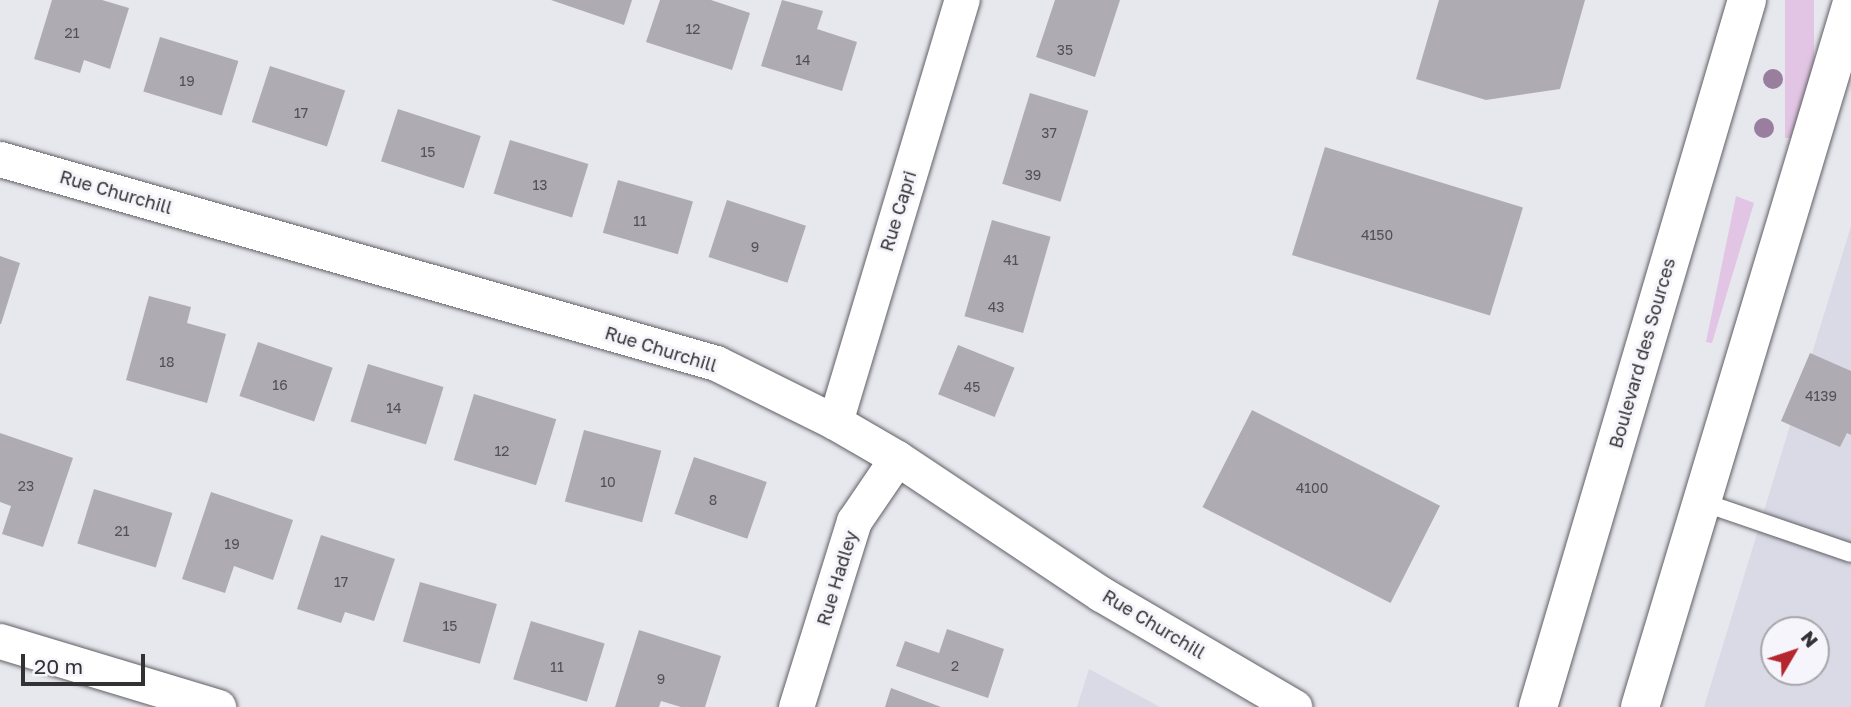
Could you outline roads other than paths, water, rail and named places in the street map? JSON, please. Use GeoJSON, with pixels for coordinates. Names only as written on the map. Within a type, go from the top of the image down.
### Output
{"type":"FeatureCollection","features":[{"type":"Feature","properties":{"kind":"main road","name":"Boulevard des Sources"},"geometry":{"type":"LineString","coordinates":[[1538,707],[1747,0]]}},
{"type":"Feature","properties":{"kind":"main road"},"geometry":{"type":"LineString","coordinates":[[1640,707],[1851,6]]}},
{"type":"Feature","properties":{"kind":"street","name":"Rue Capri"},"geometry":{"type":"LineString","coordinates":[[835,422],[961,0]]}},
{"type":"Feature","properties":{"kind":"street","name":"Rue Churchill"},"geometry":{"type":"LineString","coordinates":[[0,159],[716,363],[835,422],[897,458],[1101,594],[1294,707]]}},
{"type":"Feature","properties":{"kind":"street","name":"Rue Hadley"},"geometry":{"type":"LineString","coordinates":[[796,707],[854,521],[897,458]]}},
{"type":"Feature","properties":{"kind":"street"},"geometry":{"type":"LineString","coordinates":[[0,641],[218,707]]}},
{"type":"Feature","properties":{"kind":"lane"},"geometry":{"type":"LineString","coordinates":[[1702,502],[1851,553]]}}]}
